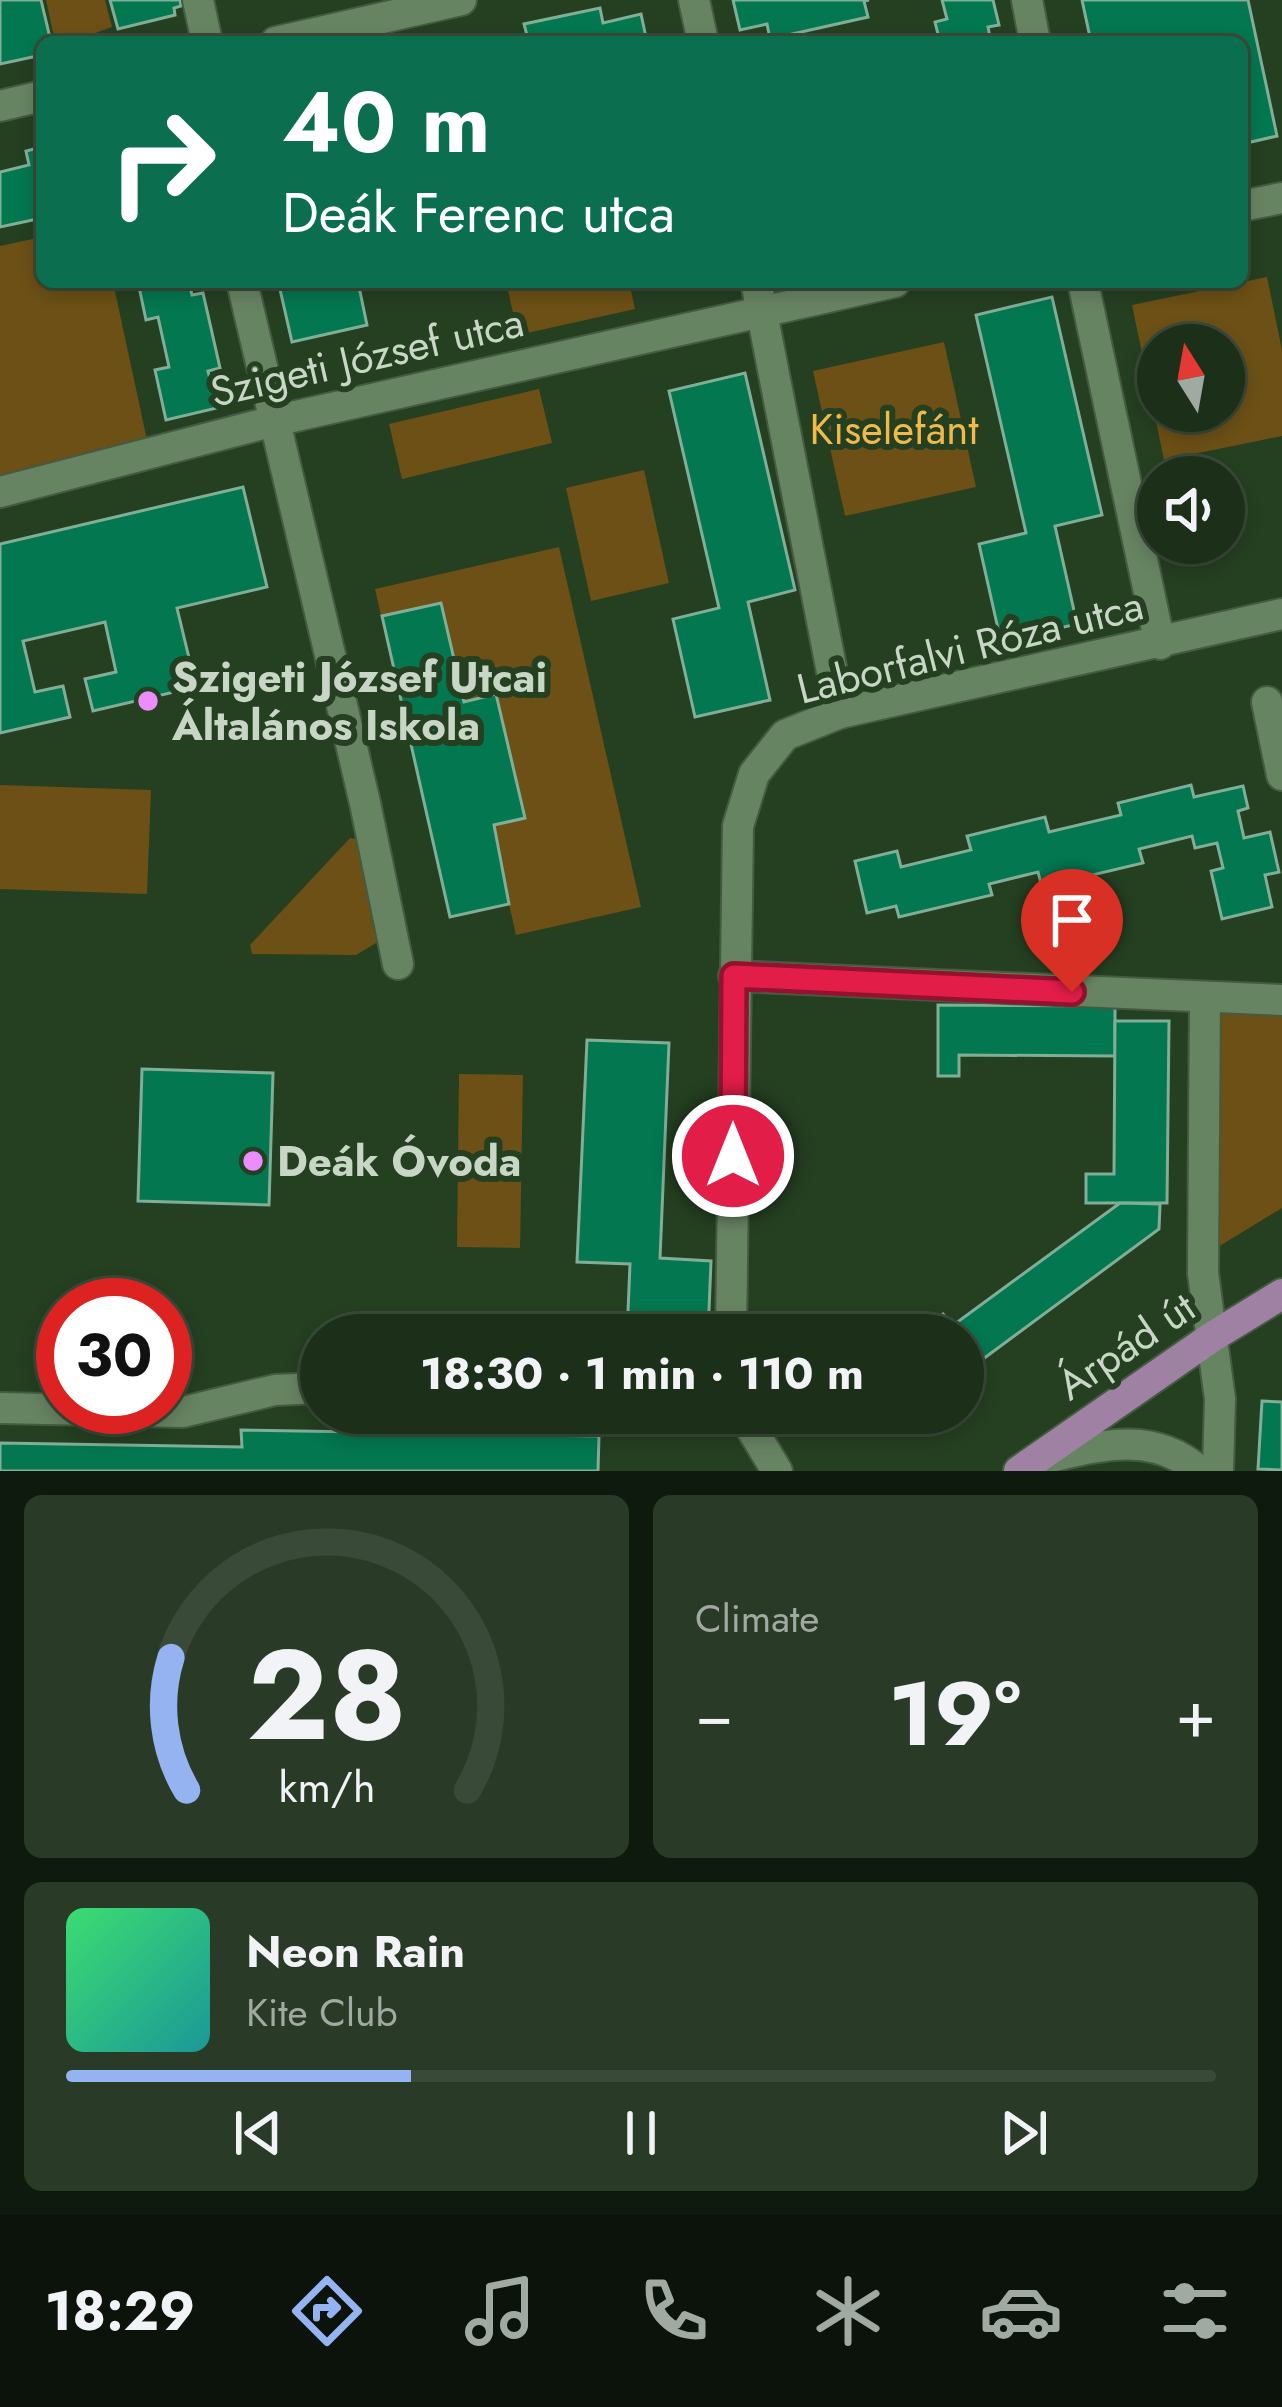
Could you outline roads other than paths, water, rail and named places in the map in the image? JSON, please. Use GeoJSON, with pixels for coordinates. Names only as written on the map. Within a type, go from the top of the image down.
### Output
{"type":"FeatureCollection","features":[{"type":"Feature","properties":{"kind":"main road","name":"Árpád út"},"geometry":{"type":"LineString","coordinates":[[1025,1466],[1282,1294]]}},
{"type":"Feature","properties":{"kind":"street"},"geometry":{"type":"LineString","coordinates":[[198,0],[206,36]]}},
{"type":"Feature","properties":{"kind":"street"},"geometry":{"type":"LineString","coordinates":[[302,36],[457,0]]}},
{"type":"Feature","properties":{"kind":"street"},"geometry":{"type":"LineString","coordinates":[[694,0],[702,36]]}},
{"type":"Feature","properties":{"kind":"street"},"geometry":{"type":"LineString","coordinates":[[1027,0],[1034,36]]}},
{"type":"Feature","properties":{"kind":"street"},"geometry":{"type":"LineString","coordinates":[[0,106],[36,97]]}},
{"type":"Feature","properties":{"kind":"street"},"geometry":{"type":"LineString","coordinates":[[1248,205],[1282,198]]}},
{"type":"Feature","properties":{"kind":"street"},"geometry":{"type":"LineString","coordinates":[[243,288],[365,803],[398,964]]}},
{"type":"Feature","properties":{"kind":"street","name":"Szigeti József utca"},"geometry":{"type":"LineString","coordinates":[[0,492],[759,297],[841,288]]}},
{"type":"Feature","properties":{"kind":"street"},"geometry":{"type":"LineString","coordinates":[[1084,288],[1160,644]]}},
{"type":"Feature","properties":{"kind":"street"},"geometry":{"type":"LineString","coordinates":[[759,297],[841,713]]}},
{"type":"Feature","properties":{"kind":"street","name":"Laborfalvi Róza utca"},"geometry":{"type":"LineString","coordinates":[[731,1314],[738,826],[754,774],[785,735],[841,713],[1282,614]]}},
{"type":"Feature","properties":{"kind":"street"},"geometry":{"type":"LineString","coordinates":[[1267,702],[1282,775]]}},
{"type":"Feature","properties":{"kind":"street"},"geometry":{"type":"LineString","coordinates":[[734,976],[1282,1000]]}},
{"type":"Feature","properties":{"kind":"street"},"geometry":{"type":"LineString","coordinates":[[1204,998],[1203,1273],[1220,1400],[1218,1471]]}},
{"type":"Feature","properties":{"kind":"street"},"geometry":{"type":"LineString","coordinates":[[0,1408],[183,1412],[275,1390],[300,1389]]}},
{"type":"Feature","properties":{"kind":"street"},"geometry":{"type":"LineString","coordinates":[[753,1434],[770,1468]]}},
{"type":"Feature","properties":{"kind":"street"},"geometry":{"type":"LineString","coordinates":[[1025,1466],[1115,1443],[1150,1444],[1184,1458],[1199,1471]]}},
{"type":"Feature","properties":{"kind":"place","name":"Szigeti József Utcai Általános Iskola"},"geometry":{"type":"Point","coordinates":[148,701]}},
{"type":"Feature","properties":{"kind":"place","name":"Deák Óvoda"},"geometry":{"type":"Point","coordinates":[253,1161]}},
{"type":"Feature","properties":{"kind":"park label","name":"Kiselefánt"},"geometry":{"type":"Point","coordinates":[894,429]}}]}
